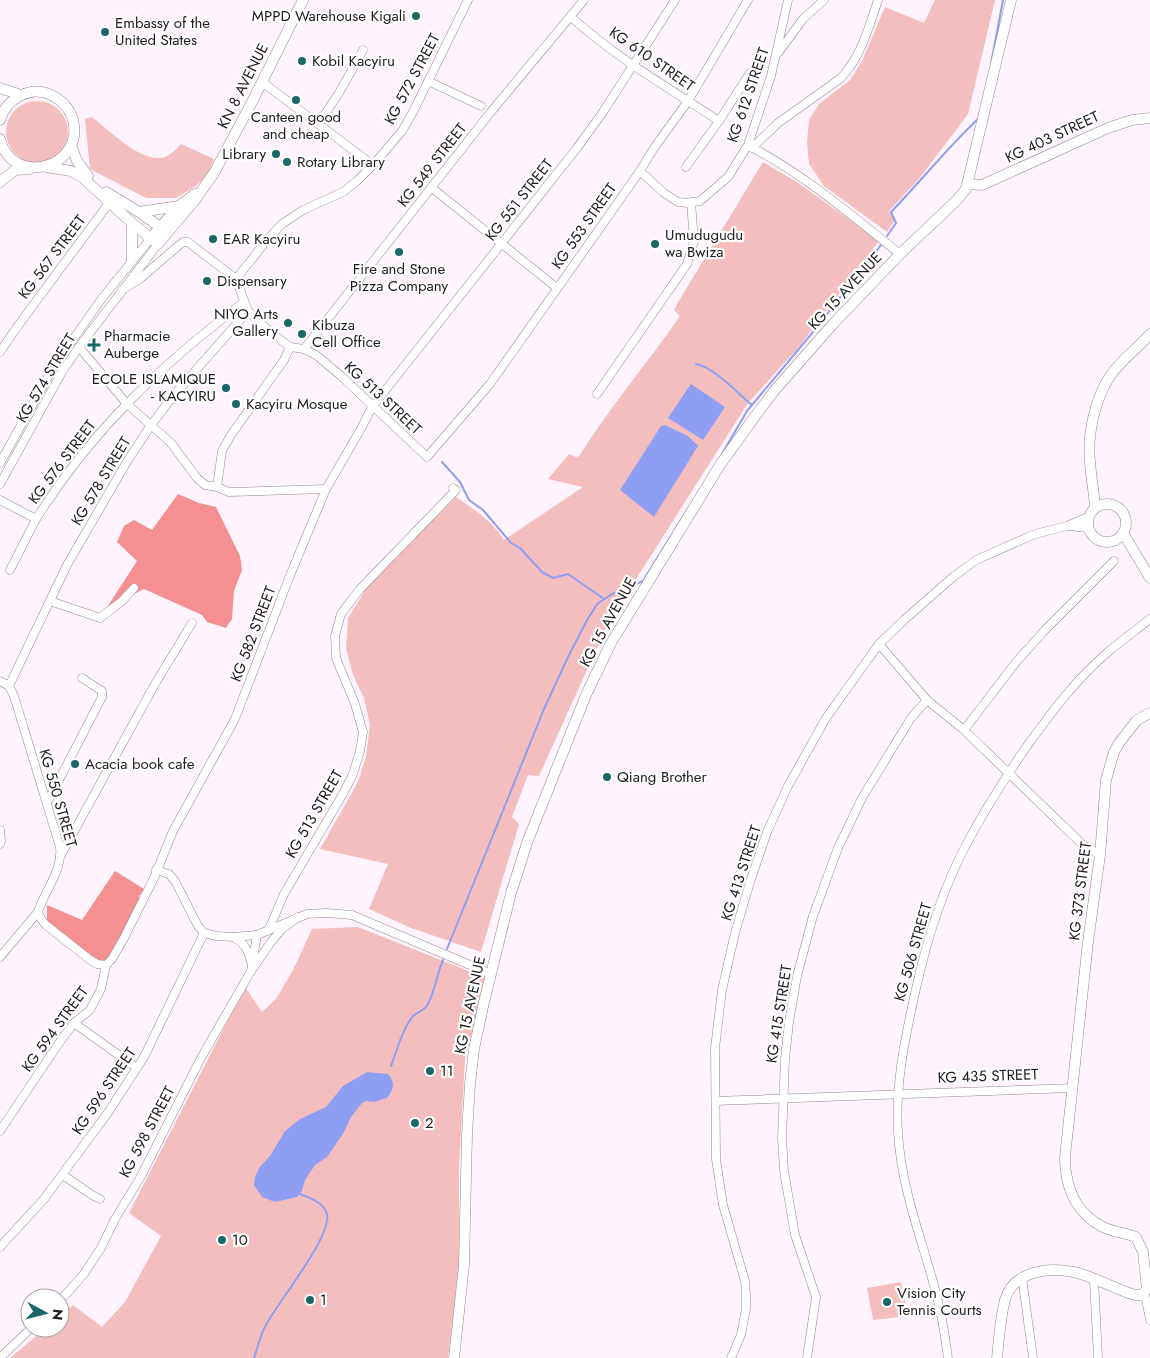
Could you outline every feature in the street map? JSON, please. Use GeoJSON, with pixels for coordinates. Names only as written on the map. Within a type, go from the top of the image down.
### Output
{"type":"FeatureCollection","features":[{"type":"Feature","properties":{"kind":"main road","name":"KN 8 AVENUE"},"geometry":{"type":"LineString","coordinates":[[163,230],[196,200],[207,184],[225,154],[303,0]]}},
{"type":"Feature","properties":{"kind":"main road","name":"KG 15 AVENUE"},"geometry":{"type":"LineString","coordinates":[[454,1358],[464,1265],[470,1084],[474,1050],[511,893],[528,840],[582,703],[611,643],[720,465],[756,414],[828,330],[900,254],[957,200],[969,184],[982,120],[1011,0]]}},
{"type":"Feature","properties":{"kind":"main road"},"geometry":{"type":"LineString","coordinates":[[0,88],[21,95]]}},
{"type":"Feature","properties":{"kind":"main road"},"geometry":{"type":"LineString","coordinates":[[0,182],[15,170],[42,167],[58,161],[68,152],[73,139],[74,126],[66,105],[50,94],[40,92],[30,92],[21,95],[9,103],[1,116]]}},
{"type":"Feature","properties":{"kind":"main road","name":"KG 403 STREET"},"geometry":{"type":"LineString","coordinates":[[969,184],[982,185],[1120,123],[1150,118]]}},
{"type":"Feature","properties":{"kind":"main road"},"geometry":{"type":"LineString","coordinates":[[0,143],[9,157],[22,165],[76,173],[111,200],[139,212],[163,230],[154,241],[132,224],[111,200],[80,168],[71,144]]}},
{"type":"Feature","properties":{"kind":"main road","name":"KN 8 AVENUE"},"geometry":{"type":"LineString","coordinates":[[163,230],[179,206],[207,184]]}},
{"type":"Feature","properties":{"kind":"main road"},"geometry":{"type":"LineString","coordinates":[[139,212],[179,206]]}},
{"type":"Feature","properties":{"kind":"main road"},"geometry":{"type":"LineString","coordinates":[[132,224],[132,260]]}},
{"type":"Feature","properties":{"kind":"main road"},"geometry":{"type":"LineString","coordinates":[[1101,506],[1093,489],[1089,460],[1092,426],[1100,397],[1104,386],[1116,369],[1150,334]]}},
{"type":"Feature","properties":{"kind":"main road"},"geometry":{"type":"LineString","coordinates":[[1101,506],[1088,522],[1092,536],[1100,542],[1115,541],[1130,546]]}},
{"type":"Feature","properties":{"kind":"main road"},"geometry":{"type":"LineString","coordinates":[[1101,506],[1117,507],[1124,515],[1126,525],[1123,534],[1115,541]]}},
{"type":"Feature","properties":{"kind":"main road"},"geometry":{"type":"LineString","coordinates":[[1123,534],[1150,578]]}},
{"type":"Feature","properties":{"kind":"main road","name":"KG 373 STREET"},"geometry":{"type":"LineString","coordinates":[[1073,1088],[1088,942],[1100,855],[1106,780],[1114,752],[1137,720],[1150,713]]}},
{"type":"Feature","properties":{"kind":"main road"},"geometry":{"type":"LineString","coordinates":[[997,1358],[1005,1299],[1012,1286],[1022,1277],[1032,1273],[1053,1270],[1074,1272],[1135,1295],[1144,1294],[1147,1289],[1143,1252],[1136,1237],[1104,1228],[1090,1218],[1074,1202],[1065,1174],[1065,1157],[1073,1088]]}},
{"type":"Feature","properties":{"kind":"street","name":"KG 572 STREET"},"geometry":{"type":"LineString","coordinates":[[236,279],[282,224],[303,210],[343,192],[373,165],[402,131],[468,0]]}},
{"type":"Feature","properties":{"kind":"street","name":"KG 549 STREET"},"geometry":{"type":"LineString","coordinates":[[304,348],[490,113],[584,0]]}},
{"type":"Feature","properties":{"kind":"street","name":"KG 551 STREET"},"geometry":{"type":"LineString","coordinates":[[372,406],[583,141],[674,0]]}},
{"type":"Feature","properties":{"kind":"street","name":"KG 553 STREET"},"geometry":{"type":"LineString","coordinates":[[427,457],[490,384],[640,171],[688,101],[748,0]]}},
{"type":"Feature","properties":{"kind":"street","name":"KG 612 STREET"},"geometry":{"type":"LineString","coordinates":[[691,202],[700,201],[728,177],[750,146],[777,56],[788,0]]}},
{"type":"Feature","properties":{"kind":"street"},"geometry":{"type":"LineString","coordinates":[[777,56],[804,19],[824,0]]}},
{"type":"Feature","properties":{"kind":"street"},"geometry":{"type":"LineString","coordinates":[[878,0],[866,35],[847,72],[750,146],[766,154],[797,175],[860,221],[900,254]]}},
{"type":"Feature","properties":{"kind":"street","name":"KG 610 STREET"},"geometry":{"type":"LineString","coordinates":[[571,16],[633,64],[719,121]]}},
{"type":"Feature","properties":{"kind":"street"},"geometry":{"type":"LineString","coordinates":[[319,123],[339,93],[363,50]]}},
{"type":"Feature","properties":{"kind":"street"},"geometry":{"type":"LineString","coordinates":[[686,167],[750,73]]}},
{"type":"Feature","properties":{"kind":"street"},"geometry":{"type":"LineString","coordinates":[[428,81],[481,106]]}},
{"type":"Feature","properties":{"kind":"street"},"geometry":{"type":"LineString","coordinates":[[262,82],[373,165]]}},
{"type":"Feature","properties":{"kind":"street"},"geometry":{"type":"LineString","coordinates":[[597,394],[687,264],[694,242],[691,202],[678,202],[664,193],[640,171]]}},
{"type":"Feature","properties":{"kind":"street"},"geometry":{"type":"LineString","coordinates":[[432,188],[557,288]]}},
{"type":"Feature","properties":{"kind":"street","name":"KG 567 STREET"},"geometry":{"type":"LineString","coordinates":[[0,352],[111,200]]}},
{"type":"Feature","properties":{"kind":"street"},"geometry":{"type":"LineString","coordinates":[[0,463],[54,366],[132,260],[154,241]]}},
{"type":"Feature","properties":{"kind":"street","name":"KG 574 STREET"},"geometry":{"type":"LineString","coordinates":[[0,484],[62,372],[122,290],[154,241]]}},
{"type":"Feature","properties":{"kind":"street","name":"KG 574 STREET"},"geometry":{"type":"LineString","coordinates":[[122,290],[141,278],[183,242],[192,244],[236,279]]}},
{"type":"Feature","properties":{"kind":"street"},"geometry":{"type":"LineString","coordinates":[[236,279],[248,311],[269,332],[290,347],[304,348]]}},
{"type":"Feature","properties":{"kind":"street","name":"KG 576 STREET"},"geometry":{"type":"LineString","coordinates":[[10,570],[36,519],[56,489],[99,433],[192,342],[244,302]]}},
{"type":"Feature","properties":{"kind":"street","name":"KG 578 STREET"},"geometry":{"type":"LineString","coordinates":[[9,686],[76,549],[128,460],[174,395],[248,311]]}},
{"type":"Feature","properties":{"kind":"street"},"geometry":{"type":"LineString","coordinates":[[79,347],[127,404],[171,443],[197,478],[205,485],[229,492],[326,489]]}},
{"type":"Feature","properties":{"kind":"street"},"geometry":{"type":"LineString","coordinates":[[217,488],[222,451],[231,435],[284,360],[290,347]]}},
{"type":"Feature","properties":{"kind":"street","name":"KG 513 STREET"},"geometry":{"type":"LineString","coordinates":[[304,348],[316,355],[340,375],[427,457]]}},
{"type":"Feature","properties":{"kind":"street"},"geometry":{"type":"LineString","coordinates":[[54,366],[62,372]]}},
{"type":"Feature","properties":{"kind":"street","name":"KG 582 STREET"},"geometry":{"type":"LineString","coordinates":[[156,870],[173,830],[235,719],[289,578],[326,489],[372,406]]}},
{"type":"Feature","properties":{"kind":"street"},"geometry":{"type":"LineString","coordinates":[[10,446],[20,450]]}},
{"type":"Feature","properties":{"kind":"street","name":"KG 513 STREET"},"geometry":{"type":"LineString","coordinates":[[269,929],[284,894],[344,792],[353,774],[360,751],[363,732],[355,704],[336,658],[335,636],[341,614],[360,589],[456,490],[453,488]]}},
{"type":"Feature","properties":{"kind":"street","name":"KG 576 STREET"},"geometry":{"type":"LineString","coordinates":[[0,500],[36,519]]}},
{"type":"Feature","properties":{"kind":"street","name":"KG 413 STREET"},"geometry":{"type":"LineString","coordinates":[[731,1358],[741,1335],[746,1309],[746,1294],[745,1281],[723,1205],[717,1168],[715,1048],[722,990],[738,924],[767,832],[788,786],[826,718],[879,644],[930,596],[976,560],[1035,534],[1088,522]]}},
{"type":"Feature","properties":{"kind":"street"},"geometry":{"type":"LineString","coordinates":[[964,730],[1017,661],[1114,561]]}},
{"type":"Feature","properties":{"kind":"street"},"geometry":{"type":"LineString","coordinates":[[50,601],[100,618],[134,588]]}},
{"type":"Feature","properties":{"kind":"street","name":"KG 506 STREET"},"geometry":{"type":"LineString","coordinates":[[948,1358],[936,1291],[907,1194],[898,1133],[899,1094],[910,1011],[928,942],[947,888],[966,845],[1008,774],[1052,711],[1075,685],[1107,653],[1150,619]]}},
{"type":"Feature","properties":{"kind":"street"},"geometry":{"type":"LineString","coordinates":[[61,855],[155,684],[192,623]]}},
{"type":"Feature","properties":{"kind":"street"},"geometry":{"type":"LineString","coordinates":[[879,644],[927,700],[964,730],[1082,844],[1100,855]]}},
{"type":"Feature","properties":{"kind":"street"},"geometry":{"type":"LineString","coordinates":[[47,803],[102,697],[102,691],[99,688],[82,678]]}},
{"type":"Feature","properties":{"kind":"street"},"geometry":{"type":"LineString","coordinates":[[0,681],[9,686]]}},
{"type":"Feature","properties":{"kind":"street","name":"KG 550 STREET"},"geometry":{"type":"LineString","coordinates":[[0,958],[38,912],[59,866],[61,855],[47,803],[14,696],[9,686]]}},
{"type":"Feature","properties":{"kind":"street","name":"KG 415 STREET"},"geometry":{"type":"LineString","coordinates":[[807,1358],[816,1297],[795,1235],[784,1172],[782,1138],[789,1022],[797,976],[813,916],[838,848],[862,798],[911,718],[927,700]]}},
{"type":"Feature","properties":{"kind":"street"},"geometry":{"type":"LineString","coordinates":[[0,830],[0,844]]}},
{"type":"Feature","properties":{"kind":"street"},"geometry":{"type":"LineString","coordinates":[[38,912],[46,925],[89,959],[97,964],[106,965],[112,959],[124,938],[154,878],[156,870],[169,874],[175,881],[198,926],[204,933],[233,937],[257,935],[307,914],[327,912],[352,916],[491,974]]}},
{"type":"Feature","properties":{"kind":"street","name":"KG 598 STREET"},"geometry":{"type":"LineString","coordinates":[[70,1290],[83,1275],[101,1248],[115,1219],[140,1178],[201,1058],[251,968],[282,929],[298,917]]}},
{"type":"Feature","properties":{"kind":"street","name":"KG 596 STREET"},"geometry":{"type":"LineString","coordinates":[[0,1247],[44,1199],[63,1175],[137,1068],[160,1027],[204,933]]}},
{"type":"Feature","properties":{"kind":"street"},"geometry":{"type":"LineString","coordinates":[[257,935],[264,952]]}},
{"type":"Feature","properties":{"kind":"street","name":"KG 598 STREET"},"geometry":{"type":"LineString","coordinates":[[251,968],[257,935]]}},
{"type":"Feature","properties":{"kind":"street"},"geometry":{"type":"LineString","coordinates":[[233,937],[245,946],[251,968]]}},
{"type":"Feature","properties":{"kind":"street","name":"KG 594 STREET"},"geometry":{"type":"LineString","coordinates":[[0,1130],[74,1023],[90,1010],[101,989],[106,965]]}},
{"type":"Feature","properties":{"kind":"street"},"geometry":{"type":"LineString","coordinates":[[74,1023],[137,1068]]}},
{"type":"Feature","properties":{"kind":"street","name":"KG 435 STREET"},"geometry":{"type":"LineString","coordinates":[[716,1101],[1073,1088]]}},
{"type":"Feature","properties":{"kind":"street"},"geometry":{"type":"LineString","coordinates":[[63,1175],[92,1196],[100,1199]]}},
{"type":"Feature","properties":{"kind":"street"},"geometry":{"type":"LineString","coordinates":[[1022,1277],[1033,1358]]}},
{"type":"Feature","properties":{"kind":"street"},"geometry":{"type":"LineString","coordinates":[[1094,1280],[1098,1358]]}},
{"type":"Feature","properties":{"kind":"street"},"geometry":{"type":"LineString","coordinates":[[1144,1294],[1150,1320]]}},
{"type":"Feature","properties":{"kind":"street"},"geometry":{"type":"LineString","coordinates":[[0,1358],[21,1338]]}},
{"type":"Feature","properties":{"kind":"shaded area"},"geometry":{"type":"Polygon","coordinates":[[[935,0],[995,0],[968,114],[919,179],[889,211],[895,220],[887,232],[824,186],[809,164],[807,142],[809,120],[819,104],[850,80],[862,61],[885,7],[924,23],[935,0]]]}},
{"type":"Feature","properties":{"kind":"shaded area"},"geometry":{"type":"Polygon","coordinates":[[[37,101],[49,103],[59,110],[66,120],[68,132],[66,144],[59,154],[49,161],[37,163],[25,161],[15,154],[8,144],[6,132],[8,120],[15,110],[25,103],[37,101]]]}},
{"type":"Feature","properties":{"kind":"shaded area"},"geometry":{"type":"Polygon","coordinates":[[[92,117],[132,149],[150,157],[166,157],[181,144],[214,159],[207,176],[196,186],[176,198],[146,198],[90,169],[85,119],[92,117]]]}},
{"type":"Feature","properties":{"kind":"shaded area"},"geometry":{"type":"Polygon","coordinates":[[[763,162],[797,182],[879,241],[798,348],[748,403],[636,579],[625,586],[539,776],[528,775],[512,817],[519,824],[481,952],[411,928],[369,909],[388,864],[320,849],[358,782],[366,757],[370,725],[364,698],[353,675],[346,648],[348,618],[371,581],[456,497],[488,521],[504,540],[583,487],[548,479],[569,454],[578,458],[602,421],[680,316],[674,310],[677,304],[763,162]]]}},
{"type":"Feature","properties":{"kind":"shaded area"},"geometry":{"type":"Polygon","coordinates":[[[178,494],[199,503],[216,507],[240,556],[242,570],[234,591],[232,619],[226,628],[207,622],[202,615],[144,589],[104,612],[137,561],[117,542],[124,526],[134,520],[152,530],[178,494]]]}},
{"type":"Feature","properties":{"kind":"shaded area"},"geometry":{"type":"Polygon","coordinates":[[[115,871],[144,889],[139,896],[142,907],[110,965],[99,967],[47,925],[47,905],[82,920],[115,871]]]}},
{"type":"Feature","properties":{"kind":"shaded area"},"geometry":{"type":"Polygon","coordinates":[[[358,927],[486,978],[465,1059],[459,1166],[459,1267],[448,1358],[10,1358],[34,1338],[70,1338],[70,1308],[73,1305],[102,1327],[125,1302],[161,1236],[129,1213],[245,987],[262,1012],[276,999],[293,970],[312,929],[358,927]]]}},
{"type":"Feature","properties":{"kind":"shaded area","name":"Vision City Tennis Courts"},"geometry":{"type":"Polygon","coordinates":[[[901,1282],[908,1316],[873,1320],[867,1288],[901,1282]]]}},
{"type":"Feature","properties":{"kind":"water"},"geometry":{"type":"Polygon","coordinates":[[[691,384],[725,407],[703,440],[668,418],[691,384]]]}},
{"type":"Feature","properties":{"kind":"water"},"geometry":{"type":"Polygon","coordinates":[[[665,425],[688,436],[698,446],[654,517],[620,490],[661,426],[665,425]]]}},
{"type":"Feature","properties":{"kind":"water"},"geometry":{"type":"Polygon","coordinates":[[[367,1072],[388,1074],[393,1086],[387,1098],[362,1103],[351,1117],[343,1134],[327,1157],[315,1165],[297,1197],[275,1202],[262,1197],[254,1185],[255,1177],[259,1168],[270,1156],[285,1131],[300,1119],[326,1107],[343,1086],[367,1072]]]}},
{"type":"Feature","properties":{"kind":"waterway"},"geometry":{"type":"LineString","coordinates":[[991,64],[1003,0]]}},
{"type":"Feature","properties":{"kind":"waterway"},"geometry":{"type":"LineString","coordinates":[[887,236],[896,223],[891,212],[979,118]]}},
{"type":"Feature","properties":{"kind":"waterway"},"geometry":{"type":"LineString","coordinates":[[722,454],[747,411],[813,332],[881,245]]}},
{"type":"Feature","properties":{"kind":"waterway"},"geometry":{"type":"LineString","coordinates":[[696,364],[718,375],[752,405]]}},
{"type":"Feature","properties":{"kind":"waterway"},"geometry":{"type":"LineString","coordinates":[[442,462],[460,482],[469,500],[483,510],[511,543],[520,548],[542,572],[553,578],[568,574],[604,599]]}},
{"type":"Feature","properties":{"kind":"waterway"},"geometry":{"type":"LineString","coordinates":[[447,949],[544,709],[586,622],[597,604],[612,594],[643,581],[689,507]]}},
{"type":"Feature","properties":{"kind":"waterway"},"geometry":{"type":"LineString","coordinates":[[391,1066],[406,1027],[413,1016],[428,1004],[443,960]]}},
{"type":"Feature","properties":{"kind":"waterway"},"geometry":{"type":"LineString","coordinates":[[254,1358],[266,1325],[313,1253],[326,1224],[327,1214],[323,1206],[300,1194]]}},
{"type":"Feature","properties":{"kind":"place","name":"MPPD Warehouse Kigali"},"geometry":{"type":"Point","coordinates":[416,16]}},
{"type":"Feature","properties":{"kind":"place","name":"Embassy of the United States"},"geometry":{"type":"Point","coordinates":[105,32]}},
{"type":"Feature","properties":{"kind":"place","name":"Kobil Kacyiru"},"geometry":{"type":"Point","coordinates":[302,61]}},
{"type":"Feature","properties":{"kind":"place","name":"Canteen good and cheap"},"geometry":{"type":"Point","coordinates":[296,100]}},
{"type":"Feature","properties":{"kind":"place","name":"Library"},"geometry":{"type":"Point","coordinates":[276,154]}},
{"type":"Feature","properties":{"kind":"place","name":"Rotary Library"},"geometry":{"type":"Point","coordinates":[287,162]}},
{"type":"Feature","properties":{"kind":"place","name":"EAR Kacyiru"},"geometry":{"type":"Point","coordinates":[213,239]}},
{"type":"Feature","properties":{"kind":"place","name":"Umudugudu wa Bwiza"},"geometry":{"type":"Point","coordinates":[655,244]}},
{"type":"Feature","properties":{"kind":"place","name":"Fire and Stone Pizza Company"},"geometry":{"type":"Point","coordinates":[399,252]}},
{"type":"Feature","properties":{"kind":"place","name":"Dispensary"},"geometry":{"type":"Point","coordinates":[207,281]}},
{"type":"Feature","properties":{"kind":"place","name":"NIYO Arts Gallery"},"geometry":{"type":"Point","coordinates":[288,323]}},
{"type":"Feature","properties":{"kind":"place","name":"Kibuza Cell Office"},"geometry":{"type":"Point","coordinates":[302,334]}},
{"type":"Feature","properties":{"kind":"place","name":"Pharmacie Auberge"},"geometry":{"type":"Point","coordinates":[94,345]}},
{"type":"Feature","properties":{"kind":"place","name":"ECOLE ISLAMIQUE - KACYIRU"},"geometry":{"type":"Point","coordinates":[226,388]}},
{"type":"Feature","properties":{"kind":"place","name":"Kacyiru Mosque"},"geometry":{"type":"Point","coordinates":[236,404]}},
{"type":"Feature","properties":{"kind":"place","name":"Acacia book cafe"},"geometry":{"type":"Point","coordinates":[75,764]}},
{"type":"Feature","properties":{"kind":"place","name":"Qiang Brother"},"geometry":{"type":"Point","coordinates":[607,777]}},
{"type":"Feature","properties":{"kind":"place","name":"11"},"geometry":{"type":"Point","coordinates":[430,1071]}},
{"type":"Feature","properties":{"kind":"place","name":"2"},"geometry":{"type":"Point","coordinates":[415,1123]}},
{"type":"Feature","properties":{"kind":"place","name":"10"},"geometry":{"type":"Point","coordinates":[222,1240]}},
{"type":"Feature","properties":{"kind":"place","name":"1"},"geometry":{"type":"Point","coordinates":[310,1300]}},
{"type":"Feature","properties":{"kind":"place","name":"Vision City Tennis Courts"},"geometry":{"type":"Point","coordinates":[887,1302]}}]}
